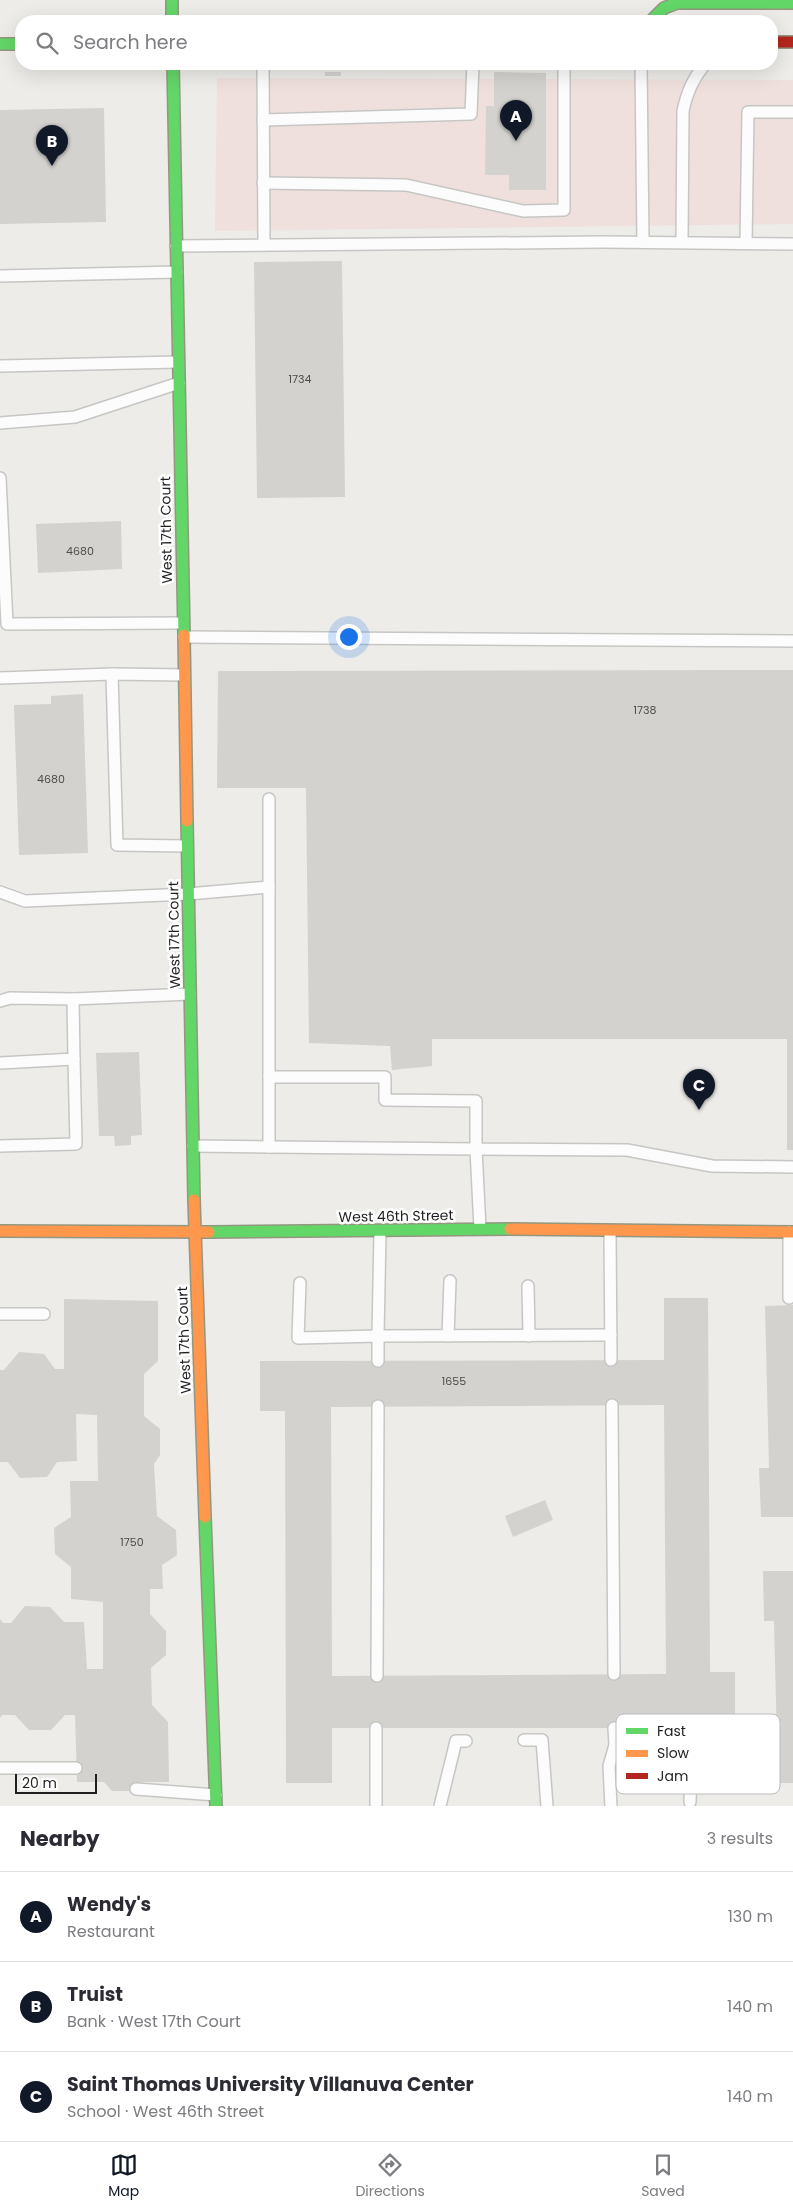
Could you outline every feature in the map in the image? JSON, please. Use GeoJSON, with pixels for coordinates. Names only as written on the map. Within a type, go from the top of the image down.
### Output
{"type":"FeatureCollection","features":[{"type":"Feature","properties":{"kind":"street"},"geometry":{"type":"LineString","coordinates":[[172,0],[172,15]]}},
{"type":"Feature","properties":{"kind":"street"},"geometry":{"type":"LineString","coordinates":[[657,15],[664,8],[677,3],[793,3]]}},
{"type":"Feature","properties":{"kind":"street"},"geometry":{"type":"LineString","coordinates":[[778,42],[793,42]]}},
{"type":"Feature","properties":{"kind":"street"},"geometry":{"type":"LineString","coordinates":[[0,44],[15,44]]}},
{"type":"Feature","properties":{"kind":"street","name":"West 17th Court"},"geometry":{"type":"LineString","coordinates":[[173,70],[195,1232],[216,1801]]}},
{"type":"Feature","properties":{"kind":"street","name":"West 46th Street"},"geometry":{"type":"LineString","coordinates":[[0,1231],[380,1232],[480,1229],[610,1232],[791,1232]]}},
{"type":"Feature","properties":{"kind":"lane"},"geometry":{"type":"LineString","coordinates":[[263,70],[264,245]]}},
{"type":"Feature","properties":{"kind":"lane"},"geometry":{"type":"LineString","coordinates":[[263,120],[471,114],[473,70]]}},
{"type":"Feature","properties":{"kind":"lane"},"geometry":{"type":"LineString","coordinates":[[263,183],[406,185],[523,211],[564,210],[564,70]]}},
{"type":"Feature","properties":{"kind":"lane"},"geometry":{"type":"LineString","coordinates":[[641,70],[643,242]]}},
{"type":"Feature","properties":{"kind":"lane"},"geometry":{"type":"LineString","coordinates":[[682,242],[683,111],[687,93],[700,70]]}},
{"type":"Feature","properties":{"kind":"lane"},"geometry":{"type":"LineString","coordinates":[[746,243],[748,112],[793,112]]}},
{"type":"Feature","properties":{"kind":"lane"},"geometry":{"type":"LineString","coordinates":[[176,246],[643,242],[793,244]]}},
{"type":"Feature","properties":{"kind":"lane"},"geometry":{"type":"LineString","coordinates":[[0,276],[177,272]]}},
{"type":"Feature","properties":{"kind":"lane"},"geometry":{"type":"LineString","coordinates":[[0,366],[178,362]]}},
{"type":"Feature","properties":{"kind":"lane"},"geometry":{"type":"LineString","coordinates":[[0,422],[75,417],[179,383]]}},
{"type":"Feature","properties":{"kind":"lane"},"geometry":{"type":"LineString","coordinates":[[0,478],[6,624],[183,623]]}},
{"type":"Feature","properties":{"kind":"lane"},"geometry":{"type":"LineString","coordinates":[[184,637],[793,642]]}},
{"type":"Feature","properties":{"kind":"lane"},"geometry":{"type":"LineString","coordinates":[[112,674],[117,845],[187,846]]}},
{"type":"Feature","properties":{"kind":"lane"},"geometry":{"type":"LineString","coordinates":[[0,678],[112,674],[184,675]]}},
{"type":"Feature","properties":{"kind":"lane"},"geometry":{"type":"LineString","coordinates":[[269,799],[269,1147]]}},
{"type":"Feature","properties":{"kind":"lane"},"geometry":{"type":"LineString","coordinates":[[0,892],[25,900],[188,894],[269,887]]}},
{"type":"Feature","properties":{"kind":"lane"},"geometry":{"type":"LineString","coordinates":[[0,1001],[10,998],[73,999],[190,994]]}},
{"type":"Feature","properties":{"kind":"lane"},"geometry":{"type":"LineString","coordinates":[[0,1146],[76,1144],[73,999]]}},
{"type":"Feature","properties":{"kind":"lane"},"geometry":{"type":"LineString","coordinates":[[0,1063],[74,1059]]}},
{"type":"Feature","properties":{"kind":"lane"},"geometry":{"type":"LineString","coordinates":[[269,1077],[385,1077],[385,1100],[476,1101],[480,1229]]}},
{"type":"Feature","properties":{"kind":"lane"},"geometry":{"type":"LineString","coordinates":[[193,1146],[627,1150],[712,1166],[793,1167]]}},
{"type":"Feature","properties":{"kind":"lane"},"geometry":{"type":"LineString","coordinates":[[378,1360],[380,1232]]}},
{"type":"Feature","properties":{"kind":"lane"},"geometry":{"type":"LineString","coordinates":[[610,1232],[611,1360]]}},
{"type":"Feature","properties":{"kind":"lane"},"geometry":{"type":"LineString","coordinates":[[789,1298],[791,1232]]}},
{"type":"Feature","properties":{"kind":"lane"},"geometry":{"type":"LineString","coordinates":[[448,1336],[450,1281]]}},
{"type":"Feature","properties":{"kind":"lane"},"geometry":{"type":"LineString","coordinates":[[300,1283],[298,1338],[611,1335]]}},
{"type":"Feature","properties":{"kind":"lane"},"geometry":{"type":"LineString","coordinates":[[528,1286],[529,1336]]}},
{"type":"Feature","properties":{"kind":"lane"},"geometry":{"type":"LineString","coordinates":[[0,1314],[44,1314]]}},
{"type":"Feature","properties":{"kind":"lane"},"geometry":{"type":"LineString","coordinates":[[612,1405],[614,1674]]}},
{"type":"Feature","properties":{"kind":"lane"},"geometry":{"type":"LineString","coordinates":[[377,1676],[378,1406]]}},
{"type":"Feature","properties":{"kind":"lane"},"geometry":{"type":"LineString","coordinates":[[376,1728],[376,1806]]}},
{"type":"Feature","properties":{"kind":"lane"},"geometry":{"type":"LineString","coordinates":[[611,1806],[609,1766],[615,1745],[614,1728]]}},
{"type":"Feature","properties":{"kind":"lane"},"geometry":{"type":"LineString","coordinates":[[524,1740],[542,1740],[548,1806]]}},
{"type":"Feature","properties":{"kind":"lane"},"geometry":{"type":"LineString","coordinates":[[440,1806],[456,1741],[466,1741]]}},
{"type":"Feature","properties":{"kind":"lane"},"geometry":{"type":"LineString","coordinates":[[0,1768],[76,1768]]}},
{"type":"Feature","properties":{"kind":"lane"},"geometry":{"type":"LineString","coordinates":[[136,1789],[216,1801]]}},
{"type":"Feature","properties":{"kind":"lane"},"geometry":{"type":"LineString","coordinates":[[690,1794],[690,1802]]}},
{"type":"Feature","properties":{"kind":"shaded area"},"geometry":{"type":"Polygon","coordinates":[[[217,78],[793,80],[793,224],[215,231],[217,78]]]}},
{"type":"Feature","properties":{"kind":"building"},"geometry":{"type":"Polygon","coordinates":[[[325,72],[341,72],[341,76],[325,76],[325,72]]]}},
{"type":"Feature","properties":{"kind":"building"},"geometry":{"type":"Polygon","coordinates":[[[494,72],[546,73],[546,190],[509,190],[509,175],[485,175],[486,106],[494,106],[494,72]]]}},
{"type":"Feature","properties":{"kind":"building"},"geometry":{"type":"Polygon","coordinates":[[[104,108],[106,222],[0,224],[0,110],[104,108]]]}},
{"type":"Feature","properties":{"kind":"building"},"geometry":{"type":"Polygon","coordinates":[[[342,261],[345,497],[257,498],[254,262],[342,261]]]}},
{"type":"Feature","properties":{"kind":"building"},"geometry":{"type":"Polygon","coordinates":[[[121,521],[122,569],[38,573],[36,524],[121,521]]]}},
{"type":"Feature","properties":{"kind":"building"},"geometry":{"type":"Polygon","coordinates":[[[793,670],[793,1150],[787,1150],[787,1039],[432,1039],[432,1066],[392,1070],[390,1046],[309,1043],[306,788],[217,788],[218,671],[793,670]]]}},
{"type":"Feature","properties":{"kind":"building"},"geometry":{"type":"Polygon","coordinates":[[[83,694],[88,853],[19,855],[14,705],[51,704],[51,696],[83,694]]]}},
{"type":"Feature","properties":{"kind":"building"},"geometry":{"type":"Polygon","coordinates":[[[139,1052],[142,1135],[131,1136],[131,1145],[115,1146],[114,1136],[99,1136],[96,1053],[139,1052]]]}},
{"type":"Feature","properties":{"kind":"building"},"geometry":{"type":"Polygon","coordinates":[[[664,1298],[708,1298],[710,1672],[735,1672],[735,1714],[616,1714],[616,1728],[332,1728],[332,1783],[286,1783],[285,1411],[260,1411],[260,1361],[664,1360],[664,1298]],[[664,1405],[331,1407],[332,1676],[666,1674],[664,1405]]]}},
{"type":"Feature","properties":{"kind":"building"},"geometry":{"type":"Polygon","coordinates":[[[64,1299],[158,1301],[158,1361],[144,1374],[144,1416],[160,1429],[160,1455],[154,1464],[157,1516],[176,1530],[177,1555],[162,1565],[163,1589],[150,1589],[150,1614],[166,1631],[166,1655],[151,1668],[152,1705],[168,1722],[169,1782],[141,1782],[135,1791],[112,1791],[104,1782],[77,1782],[75,1715],[65,1715],[51,1730],[29,1730],[15,1715],[2,1715],[0,1718],[0,1619],[3,1623],[11,1623],[25,1606],[50,1607],[64,1622],[84,1622],[87,1669],[103,1669],[103,1602],[71,1599],[71,1567],[55,1554],[54,1528],[71,1517],[70,1481],[98,1481],[97,1415],[76,1414],[77,1461],[57,1462],[47,1477],[20,1478],[8,1462],[0,1462],[0,1370],[4,1370],[19,1352],[44,1354],[55,1369],[64,1369],[64,1299]]]}},
{"type":"Feature","properties":{"kind":"building"},"geometry":{"type":"Polygon","coordinates":[[[793,1305],[793,1517],[761,1517],[759,1468],[769,1468],[765,1306],[793,1305]]]}},
{"type":"Feature","properties":{"kind":"building"},"geometry":{"type":"Polygon","coordinates":[[[545,1500],[553,1520],[513,1537],[505,1516],[545,1500]]]}},
{"type":"Feature","properties":{"kind":"building"},"geometry":{"type":"Polygon","coordinates":[[[763,1571],[793,1571],[793,1783],[780,1783],[780,1714],[776,1714],[774,1621],[764,1621],[763,1571]]]}},
{"type":"Feature","properties":{"kind":"traffic: fast"},"geometry":{"type":"LineString","coordinates":[[172,0],[172,15]]}},
{"type":"Feature","properties":{"kind":"traffic: fast"},"geometry":{"type":"LineString","coordinates":[[657,15],[664,8],[677,3],[793,3]]}},
{"type":"Feature","properties":{"kind":"traffic: fast"},"geometry":{"type":"LineString","coordinates":[[0,44],[15,44]]}},
{"type":"Feature","properties":{"kind":"traffic: fast"},"geometry":{"type":"LineString","coordinates":[[173,70],[184,635]]}},
{"type":"Feature","properties":{"kind":"traffic: fast"},"geometry":{"type":"LineString","coordinates":[[187,821],[194,1200]]}},
{"type":"Feature","properties":{"kind":"traffic: fast"},"geometry":{"type":"LineString","coordinates":[[209,1232],[510,1229]]}},
{"type":"Feature","properties":{"kind":"traffic: fast"},"geometry":{"type":"LineString","coordinates":[[205,1517],[216,1806]]}},
{"type":"Feature","properties":{"kind":"traffic: slow"},"geometry":{"type":"LineString","coordinates":[[184,635],[187,821]]}},
{"type":"Feature","properties":{"kind":"traffic: slow"},"geometry":{"type":"LineString","coordinates":[[194,1200],[205,1517]]}},
{"type":"Feature","properties":{"kind":"traffic: slow"},"geometry":{"type":"LineString","coordinates":[[510,1229],[793,1232]]}},
{"type":"Feature","properties":{"kind":"traffic: slow"},"geometry":{"type":"LineString","coordinates":[[0,1231],[209,1232]]}},
{"type":"Feature","properties":{"kind":"traffic: jam"},"geometry":{"type":"LineString","coordinates":[[778,42],[793,42]]}},
{"type":"Feature","properties":{"kind":"place","name":"Wendy's"},"geometry":{"type":"Point","coordinates":[516,141]}},
{"type":"Feature","properties":{"kind":"place","name":"Truist"},"geometry":{"type":"Point","coordinates":[52,166]}},
{"type":"Feature","properties":{"kind":"place","name":"Saint Thomas University Villanuva Center"},"geometry":{"type":"Point","coordinates":[699,1110]}}]}
